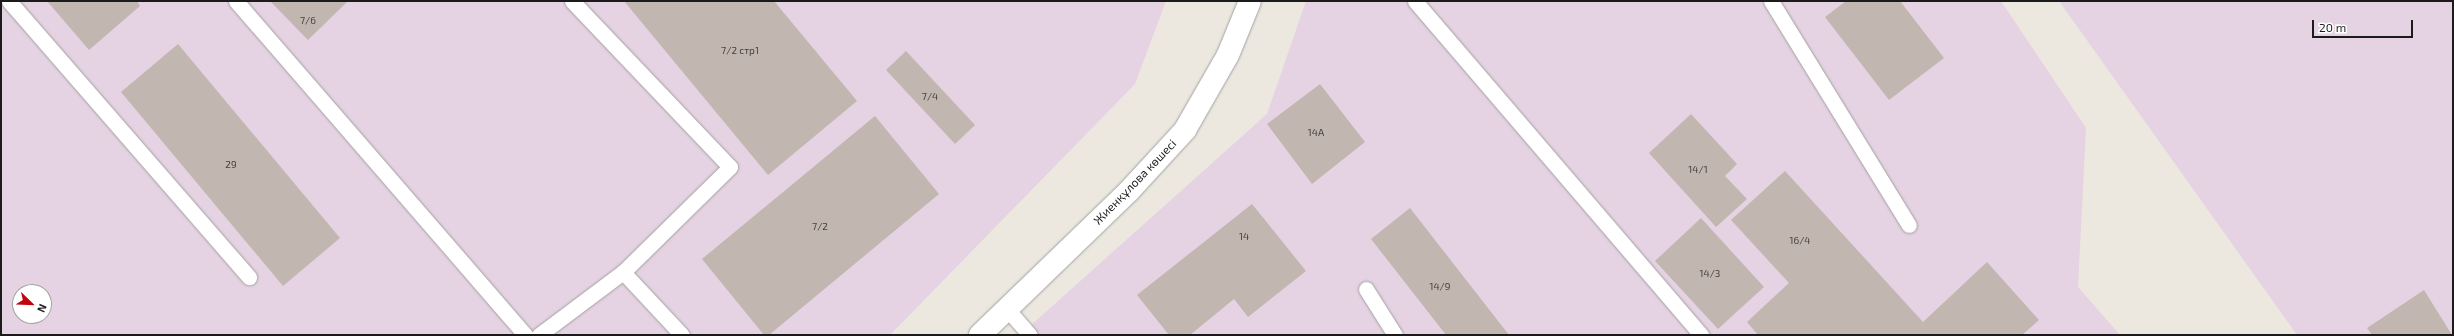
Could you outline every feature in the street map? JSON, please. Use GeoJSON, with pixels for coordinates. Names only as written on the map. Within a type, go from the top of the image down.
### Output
{"type":"FeatureCollection","features":[{"type":"Feature","properties":{"kind":"street","name":"Жиенқұлова көшесі"},"geometry":{"type":"LineString","coordinates":[[980,335],[1008,310],[1129,191],[1185,130],[1228,55],[1250,1]]}},
{"type":"Feature","properties":{"kind":"lane"},"geometry":{"type":"LineString","coordinates":[[9,1],[249,277]]}},
{"type":"Feature","properties":{"kind":"lane"},"geometry":{"type":"LineString","coordinates":[[236,1],[525,335]]}},
{"type":"Feature","properties":{"kind":"lane"},"geometry":{"type":"LineString","coordinates":[[539,335],[623,272],[730,167],[572,1]]}},
{"type":"Feature","properties":{"kind":"lane"},"geometry":{"type":"LineString","coordinates":[[1415,1],[1701,335]]}},
{"type":"Feature","properties":{"kind":"lane"},"geometry":{"type":"LineString","coordinates":[[1771,1],[1909,225]]}},
{"type":"Feature","properties":{"kind":"lane"},"geometry":{"type":"LineString","coordinates":[[623,272],[682,335]]}},
{"type":"Feature","properties":{"kind":"lane"},"geometry":{"type":"LineString","coordinates":[[1366,289],[1395,335]]}},
{"type":"Feature","properties":{"kind":"lane"},"geometry":{"type":"LineString","coordinates":[[1008,310],[1030,335]]}},
{"type":"Feature","properties":{"kind":"shaded area"},"geometry":{"type":"Polygon","coordinates":[[[1,1],[1166,1],[1135,84],[890,335],[1,335],[1,1]]]}},
{"type":"Feature","properties":{"kind":"shaded area"},"geometry":{"type":"Polygon","coordinates":[[[1306,1],[2001,1],[2086,128],[2078,287],[2120,335],[1020,335],[1267,114],[1306,1]]]}},
{"type":"Feature","properties":{"kind":"shaded area"},"geometry":{"type":"Polygon","coordinates":[[[2059,1],[2453,1],[2453,335],[2297,335],[2059,1]]]}},
{"type":"Feature","properties":{"kind":"building"},"geometry":{"type":"Polygon","coordinates":[[[47,1],[137,1],[140,6],[89,50],[47,1]]]}},
{"type":"Feature","properties":{"kind":"building"},"geometry":{"type":"Polygon","coordinates":[[[270,1],[348,1],[308,40],[270,1]]]}},
{"type":"Feature","properties":{"kind":"building"},"geometry":{"type":"Polygon","coordinates":[[[624,1],[774,1],[857,101],[768,175],[624,1]]]}},
{"type":"Feature","properties":{"kind":"building"},"geometry":{"type":"Polygon","coordinates":[[[1846,1],[1900,1],[1944,58],[1889,100],[1825,17],[1846,1]]]}},
{"type":"Feature","properties":{"kind":"building"},"geometry":{"type":"Polygon","coordinates":[[[178,44],[340,238],[283,286],[121,92],[178,44]]]}},
{"type":"Feature","properties":{"kind":"building"},"geometry":{"type":"Polygon","coordinates":[[[906,51],[975,125],[955,144],[886,70],[906,51]]]}},
{"type":"Feature","properties":{"kind":"building"},"geometry":{"type":"Polygon","coordinates":[[[1320,84],[1365,142],[1312,184],[1267,124],[1320,84]]]}},
{"type":"Feature","properties":{"kind":"building"},"geometry":{"type":"Polygon","coordinates":[[[1691,114],[1737,164],[1725,176],[1747,199],[1716,227],[1649,153],[1691,114]]]}},
{"type":"Feature","properties":{"kind":"building"},"geometry":{"type":"Polygon","coordinates":[[[875,116],[939,194],[769,335],[764,335],[702,259],[875,116]]]}},
{"type":"Feature","properties":{"kind":"building"},"geometry":{"type":"Polygon","coordinates":[[[1785,171],[1923,322],[1987,262],[2039,320],[2022,335],[1758,335],[1747,322],[1789,283],[1731,220],[1785,171]]]}},
{"type":"Feature","properties":{"kind":"building"},"geometry":{"type":"Polygon","coordinates":[[[1252,204],[1306,271],[1248,317],[1234,299],[1190,335],[1169,335],[1137,295],[1252,204]]]}},
{"type":"Feature","properties":{"kind":"building"},"geometry":{"type":"Polygon","coordinates":[[[1410,208],[1509,335],[1446,335],[1371,239],[1410,208]]]}},
{"type":"Feature","properties":{"kind":"building"},"geometry":{"type":"Polygon","coordinates":[[[1701,218],[1764,287],[1718,329],[1655,261],[1701,218]]]}},
{"type":"Feature","properties":{"kind":"building"},"geometry":{"type":"Polygon","coordinates":[[[2424,290],[2452,335],[2372,335],[2367,328],[2424,290]]]}}]}
